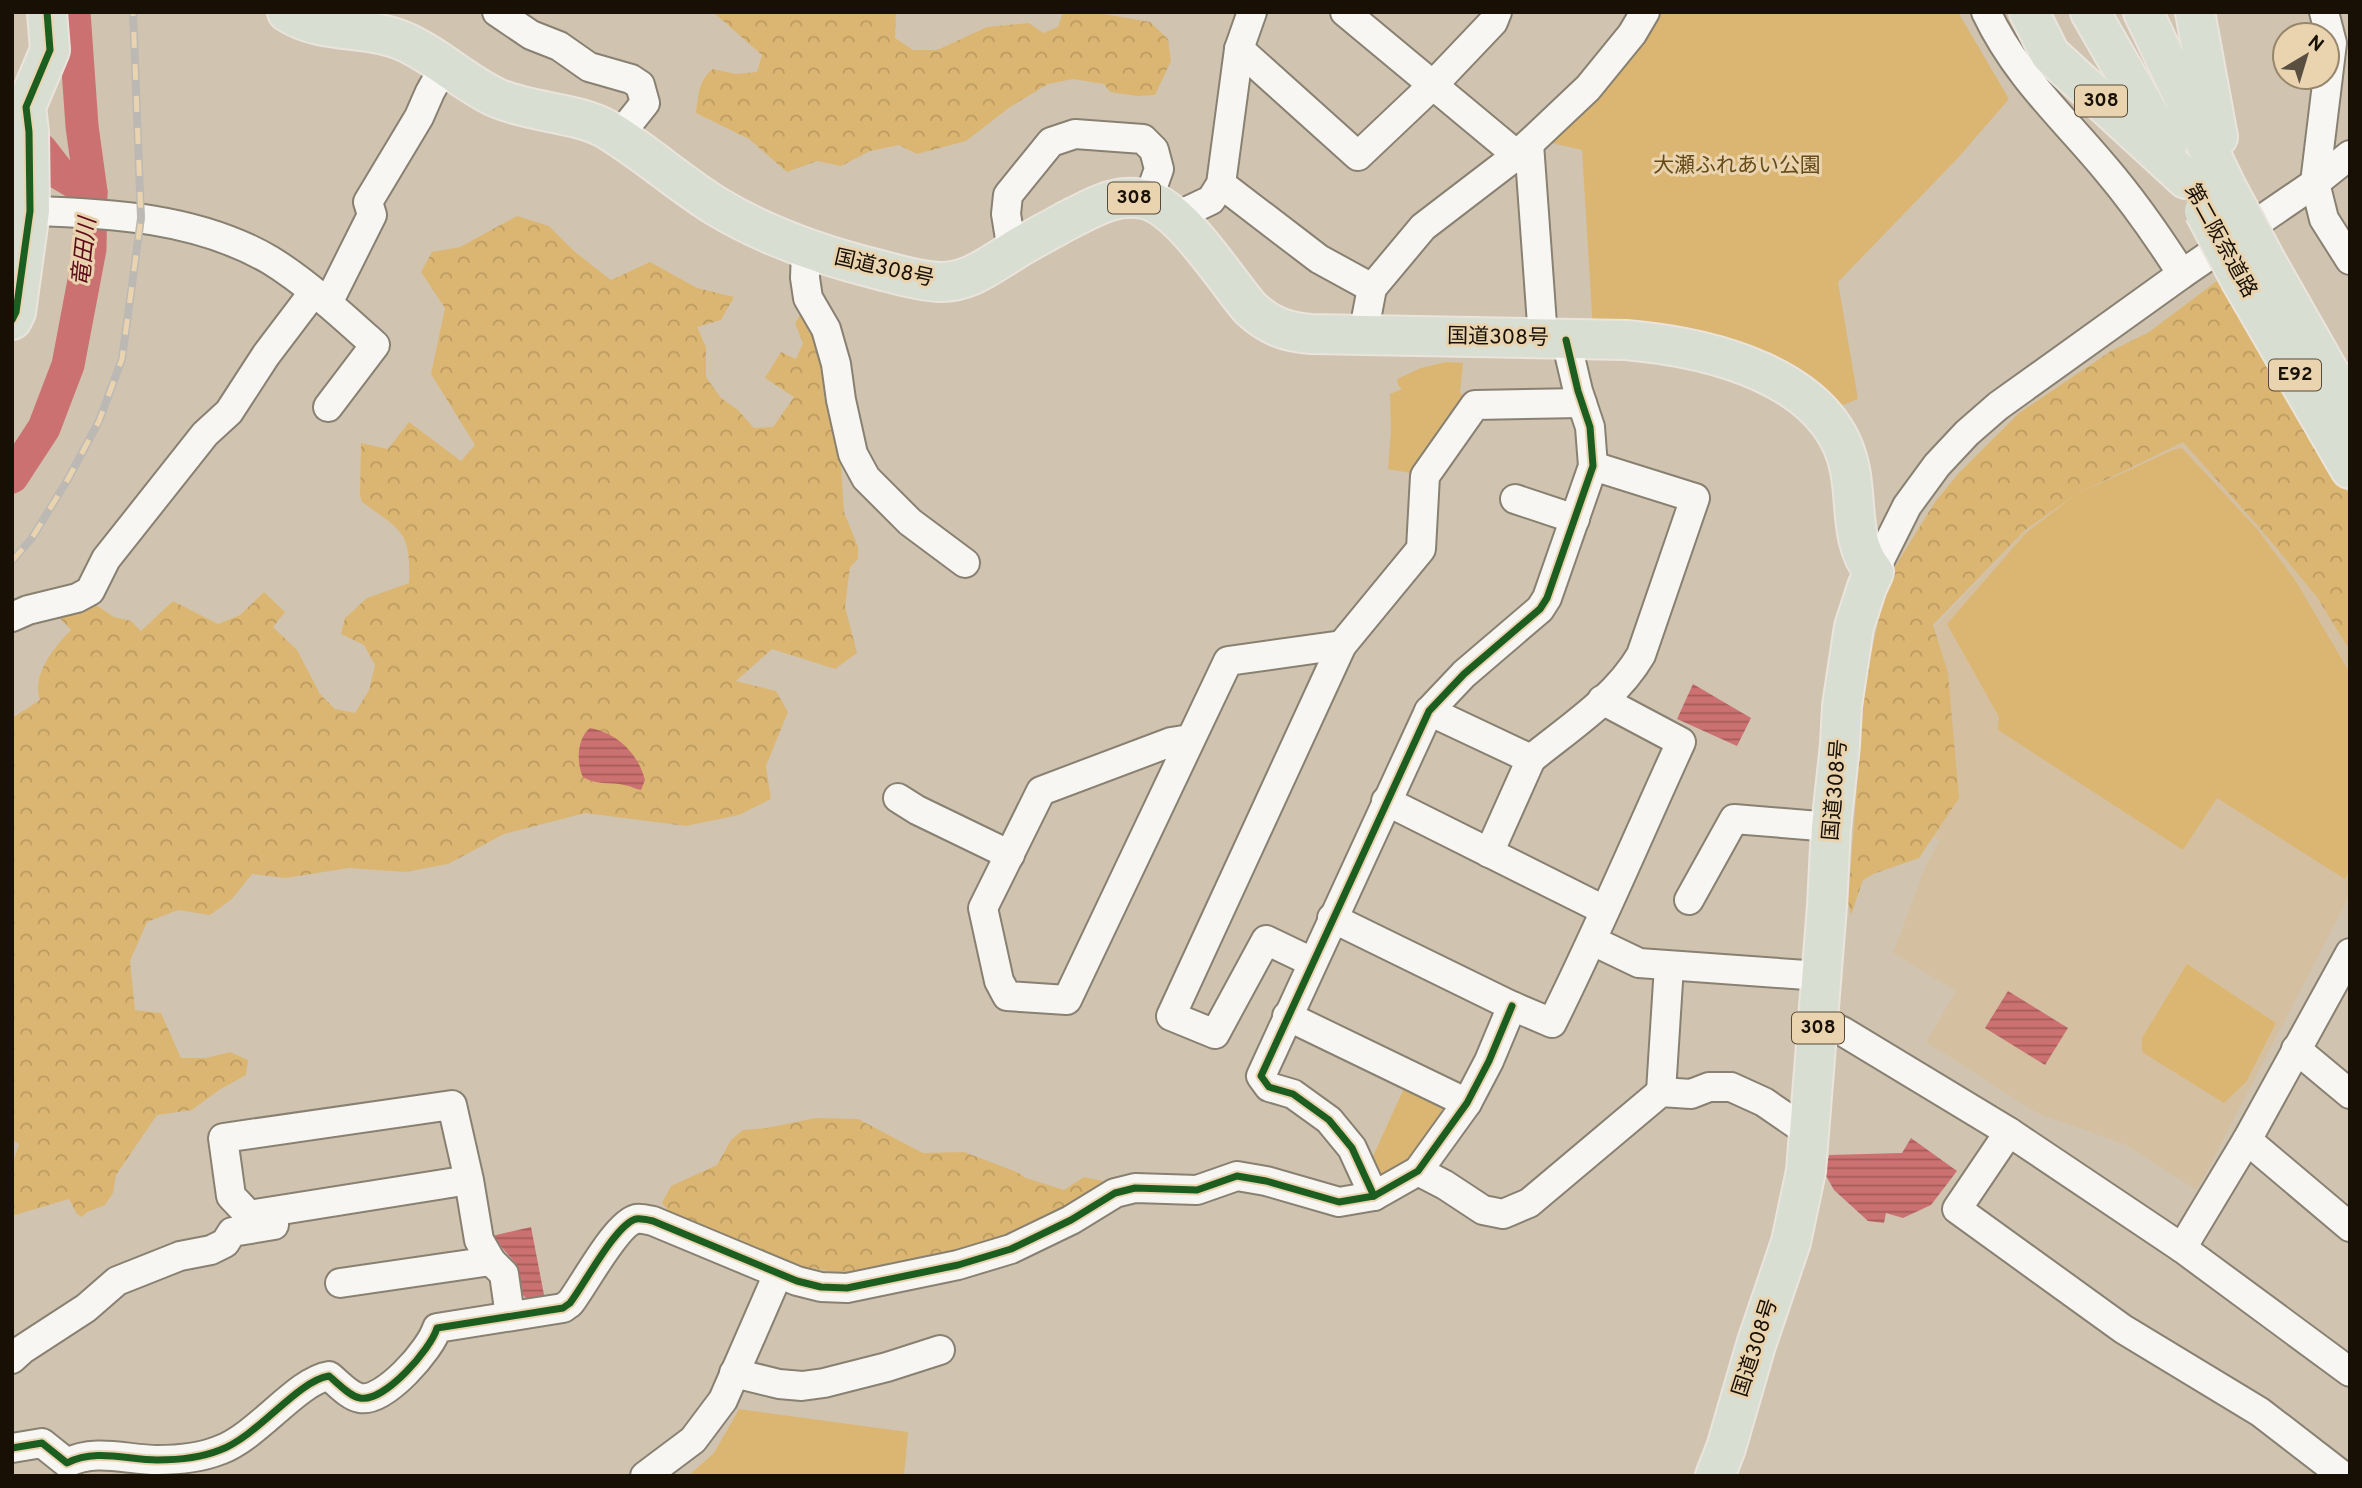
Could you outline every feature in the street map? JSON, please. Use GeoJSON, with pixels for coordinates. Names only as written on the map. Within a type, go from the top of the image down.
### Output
{"type":"FeatureCollection","features":[{"type":"Feature","properties":{"kind":"highway"},"geometry":{"type":"LineString","coordinates":[[12,320],[16,312],[26,160],[50,50],[47,12]]}},
{"type":"Feature","properties":{"kind":"highway","name":"国道308号"},"geometry":{"type":"LineString","coordinates":[[287,12],[310,24],[357,29],[406,42],[471,84],[509,102],[587,121],[618,137],[717,207],[806,250],[911,278],[957,281],[994,264],[1106,201],[1125,197],[1161,209],[1215,263],[1233,289],[1263,320],[1275,328],[1294,332],[1363,335],[1626,340],[1690,348],[1773,377],[1803,394],[1829,423],[1847,457],[1856,526],[1865,561],[1874,572],[1854,627],[1849,654],[1831,827],[1806,1171],[1791,1242],[1715,1476]]}},
{"type":"Feature","properties":{"kind":"highway","name":"308"},"geometry":{"type":"LineString","coordinates":[[2029,12],[2050,54],[2206,193]]}},
{"type":"Feature","properties":{"kind":"highway","name":"第二阪奈道路"},"geometry":{"type":"LineString","coordinates":[[2090,12],[2253,271],[2350,409]]}},
{"type":"Feature","properties":{"kind":"highway","name":"第二阪奈道路"},"geometry":{"type":"LineString","coordinates":[[2143,12],[2206,193]]}},
{"type":"Feature","properties":{"kind":"highway"},"geometry":{"type":"LineString","coordinates":[[2195,12],[2206,193]]}},
{"type":"Feature","properties":{"kind":"highway","name":"第二阪奈道路"},"geometry":{"type":"LineString","coordinates":[[2253,271],[2350,469]]}},
{"type":"Feature","properties":{"kind":"street"},"geometry":{"type":"LineString","coordinates":[[498,12],[531,35],[559,46],[589,67],[631,79],[639,85],[645,103],[618,137]]}},
{"type":"Feature","properties":{"kind":"street"},"geometry":{"type":"LineString","coordinates":[[1013,251],[1006,214],[1008,195],[1051,142],[1075,134],[1143,139],[1154,150],[1159,169],[1161,209],[1211,200],[1221,184],[1239,49],[1252,12]]}},
{"type":"Feature","properties":{"kind":"street"},"geometry":{"type":"LineString","coordinates":[[1345,12],[1434,84],[1523,149],[1555,339],[1590,427],[1594,466],[1547,598],[1540,609],[1464,674],[1429,711],[1261,1076],[1269,1087],[1293,1094],[1329,1120],[1352,1148],[1374,1196]]}},
{"type":"Feature","properties":{"kind":"street"},"geometry":{"type":"LineString","coordinates":[[1239,49],[1358,156],[1434,84],[1493,22],[1497,12]]}},
{"type":"Feature","properties":{"kind":"street"},"geometry":{"type":"LineString","coordinates":[[1363,335],[1372,288],[1423,227],[1523,149],[1588,88],[1632,34],[1645,12]]}},
{"type":"Feature","properties":{"kind":"street"},"geometry":{"type":"LineString","coordinates":[[1986,12],[2015,62],[2047,104],[2129,198],[2182,274]]}},
{"type":"Feature","properties":{"kind":"street"},"geometry":{"type":"LineString","coordinates":[[12,617],[28,610],[77,598],[90,591],[106,558],[205,434],[229,412],[267,355],[321,298],[372,215],[368,202],[419,117],[444,67]]}},
{"type":"Feature","properties":{"kind":"street"},"geometry":{"type":"LineString","coordinates":[[2334,91],[2315,183],[2324,219],[2350,261]]}},
{"type":"Feature","properties":{"kind":"street"},"geometry":{"type":"LineString","coordinates":[[1874,572],[1907,506],[1937,465],[1967,433],[1998,406],[2315,183],[2350,155]]}},
{"type":"Feature","properties":{"kind":"street"},"geometry":{"type":"LineString","coordinates":[[26,160],[129,216],[189,227],[245,248],[270,260],[321,298],[375,345],[328,407]]}},
{"type":"Feature","properties":{"kind":"street"},"geometry":{"type":"LineString","coordinates":[[1221,184],[1319,259],[1372,288]]}},
{"type":"Feature","properties":{"kind":"street"},"geometry":{"type":"LineString","coordinates":[[806,250],[804,278],[808,298],[826,329],[836,364],[853,454],[866,478],[910,522],[965,563]]}},
{"type":"Feature","properties":{"kind":"street"},"geometry":{"type":"LineString","coordinates":[[1312,962],[1266,940],[1215,1034],[1171,1016],[1342,645],[1421,549],[1425,476],[1475,405],[1582,402]]}},
{"type":"Feature","properties":{"kind":"street"},"geometry":{"type":"LineString","coordinates":[[1489,853],[1531,759],[1602,700],[1632,670],[1641,655],[1695,498],[1594,466]]}},
{"type":"Feature","properties":{"kind":"street"},"geometry":{"type":"LineString","coordinates":[[1515,499],[1575,519]]}},
{"type":"Feature","properties":{"kind":"street"},"geometry":{"type":"LineString","coordinates":[[1190,739],[1171,742],[1041,791],[983,908],[999,981],[1007,996],[1067,1000],[1228,661],[1342,645]]}},
{"type":"Feature","properties":{"kind":"street"},"geometry":{"type":"LineString","coordinates":[[1332,918],[1511,1006],[1552,1023],[1593,941],[1604,910],[1681,743],[1602,700]]}},
{"type":"Feature","properties":{"kind":"street"},"geometry":{"type":"LineString","coordinates":[[1429,711],[1531,759]]}},
{"type":"Feature","properties":{"kind":"street"},"geometry":{"type":"LineString","coordinates":[[898,797],[917,810],[1010,855]]}},
{"type":"Feature","properties":{"kind":"street"},"geometry":{"type":"LineString","coordinates":[[1386,801],[1604,910]]}},
{"type":"Feature","properties":{"kind":"street"},"geometry":{"type":"LineString","coordinates":[[1689,900],[1734,819],[1831,827]]}},
{"type":"Feature","properties":{"kind":"street"},"geometry":{"type":"LineString","coordinates":[[1593,941],[1639,963],[1821,976]]}},
{"type":"Feature","properties":{"kind":"street"},"geometry":{"type":"LineString","coordinates":[[2182,1248],[2247,1140],[2349,957]]}},
{"type":"Feature","properties":{"kind":"street"},"geometry":{"type":"LineString","coordinates":[[1661,1092],[1669,966]]}},
{"type":"Feature","properties":{"kind":"street"},"geometry":{"type":"LineString","coordinates":[[12,1448],[42,1444],[67,1463],[95,1456],[156,1460],[195,1458],[237,1442],[310,1383],[322,1377],[329,1376],[362,1399],[372,1396],[384,1391],[397,1380],[424,1351],[435,1336],[437,1328],[563,1308],[570,1303],[625,1224],[638,1218],[653,1221],[727,1250],[797,1282],[821,1287],[847,1288],[958,1265],[1011,1249],[1072,1220],[1115,1193],[1135,1188],[1197,1190],[1237,1176],[1266,1181],[1339,1202],[1374,1196],[1418,1171],[1467,1103],[1489,1061],[1511,1006]]}},
{"type":"Feature","properties":{"kind":"street"},"geometry":{"type":"LineString","coordinates":[[1287,1016],[1467,1103]]}},
{"type":"Feature","properties":{"kind":"street"},"geometry":{"type":"LineString","coordinates":[[1819,1021],[1842,1031],[2009,1132],[2182,1248],[2350,1373]]}},
{"type":"Feature","properties":{"kind":"street"},"geometry":{"type":"LineString","coordinates":[[2297,1049],[2350,1094]]}},
{"type":"Feature","properties":{"kind":"street"},"geometry":{"type":"LineString","coordinates":[[1418,1171],[1483,1210],[1503,1214],[1529,1203],[1661,1092],[1691,1094],[1709,1087],[1731,1087],[1764,1102],[1809,1133]]}},
{"type":"Feature","properties":{"kind":"street"},"geometry":{"type":"LineString","coordinates":[[469,1180],[250,1215],[231,1196],[223,1138],[452,1105],[469,1180],[479,1240],[491,1261],[504,1274],[510,1316]]}},
{"type":"Feature","properties":{"kind":"street"},"geometry":{"type":"LineString","coordinates":[[2009,1132],[1957,1209],[2123,1329],[2260,1412],[2343,1476]]}},
{"type":"Feature","properties":{"kind":"street"},"geometry":{"type":"LineString","coordinates":[[2247,1140],[2350,1227]]}},
{"type":"Feature","properties":{"kind":"street"},"geometry":{"type":"LineString","coordinates":[[12,1359],[86,1308],[117,1281],[180,1256],[211,1250],[225,1243],[232,1232],[280,1224],[290,1209]]}},
{"type":"Feature","properties":{"kind":"street"},"geometry":{"type":"LineString","coordinates":[[340,1283],[491,1261]]}},
{"type":"Feature","properties":{"kind":"street"},"geometry":{"type":"LineString","coordinates":[[645,1476],[693,1440],[723,1401],[778,1274]]}},
{"type":"Feature","properties":{"kind":"street"},"geometry":{"type":"LineString","coordinates":[[734,1373],[779,1384],[802,1386],[887,1367],[940,1350]]}},
{"type":"Feature","properties":{"kind":"shaded area"},"geometry":{"type":"Polygon","coordinates":[[[2183,442],[2317,597],[2350,651],[2350,895],[2197,1190],[2126,1145],[2037,1113],[1926,1042],[1956,991],[1893,953],[1927,862],[1940,841],[1883,798],[1933,629],[2025,530],[2072,493],[2183,442]]]}},
{"type":"Feature","properties":{"kind":"shaded area"},"geometry":{"type":"Polygon","coordinates":[[[1693,684],[1751,718],[1737,746],[1677,719],[1693,684]]]}},
{"type":"Feature","properties":{"kind":"shaded area"},"geometry":{"type":"Polygon","coordinates":[[[590,728],[609,734],[632,753],[645,780],[641,790],[583,777],[579,765],[580,744],[590,728]]]}},
{"type":"Feature","properties":{"kind":"shaded area"},"geometry":{"type":"Polygon","coordinates":[[[2008,991],[2068,1028],[2045,1065],[1985,1028],[2008,991]]]}},
{"type":"Feature","properties":{"kind":"shaded area"},"geometry":{"type":"Polygon","coordinates":[[[1911,1138],[1957,1171],[1931,1205],[1903,1218],[1886,1213],[1884,1223],[1868,1221],[1834,1190],[1825,1174],[1829,1155],[1902,1153],[1911,1138]]]}},
{"type":"Feature","properties":{"kind":"shaded area"},"geometry":{"type":"Polygon","coordinates":[[[531,1227],[545,1300],[532,1304],[523,1295],[517,1265],[492,1236],[531,1227]]]}},
{"type":"Feature","properties":{"kind":"green space"},"geometry":{"type":"Polygon","coordinates":[[[713,12],[896,12],[895,38],[913,50],[937,50],[987,27],[1029,23],[1043,33],[1058,27],[1063,12],[1093,12],[1150,22],[1168,39],[1171,61],[1155,95],[1137,96],[1110,92],[1104,84],[1073,79],[1048,84],[1010,107],[966,141],[917,154],[899,145],[870,151],[841,166],[817,161],[787,172],[749,139],[696,113],[700,88],[708,73],[713,69],[736,74],[757,72],[762,55],[713,12]]]}},
{"type":"Feature","properties":{"kind":"green space","name":"大瀬ふれあい公園"},"geometry":{"type":"Polygon","coordinates":[[[1655,12],[1958,12],[2009,99],[1956,160],[1838,282],[1858,399],[1833,409],[1593,331],[1582,150],[1543,141],[1655,12]]]}},
{"type":"Feature","properties":{"kind":"green space"},"geometry":{"type":"Polygon","coordinates":[[[517,216],[549,226],[575,252],[611,280],[650,262],[697,288],[734,297],[721,320],[697,327],[706,347],[706,377],[721,398],[738,410],[754,428],[773,427],[794,397],[765,378],[781,352],[796,359],[803,343],[795,323],[806,306],[817,324],[840,450],[844,512],[858,547],[858,559],[850,567],[845,607],[857,653],[835,669],[772,649],[736,681],[776,691],[788,712],[766,766],[771,799],[739,815],[686,826],[585,813],[504,834],[448,864],[405,872],[349,868],[286,878],[252,874],[232,899],[210,915],[178,910],[147,922],[130,961],[135,1010],[161,1013],[181,1058],[206,1058],[230,1052],[248,1060],[246,1075],[192,1110],[157,1115],[116,1175],[113,1193],[105,1205],[87,1212],[82,1217],[77,1214],[69,1199],[12,1214],[12,1160],[19,1144],[12,1140],[12,718],[40,700],[38,690],[42,671],[58,644],[71,630],[52,610],[90,601],[114,617],[131,621],[141,631],[173,601],[218,624],[240,615],[264,592],[285,612],[273,627],[297,650],[320,694],[335,709],[355,713],[369,690],[375,665],[364,645],[341,634],[345,618],[367,598],[409,583],[406,542],[395,527],[362,502],[361,443],[388,449],[409,422],[461,461],[475,445],[431,374],[445,308],[421,272],[432,252],[460,247],[517,216]]]}},
{"type":"Feature","properties":{"kind":"green space"},"geometry":{"type":"Polygon","coordinates":[[[2217,281],[2297,406],[2350,496],[2350,651],[2317,597],[2183,442],[2075,495],[2025,530],[1933,625],[1948,673],[1959,798],[1919,858],[1863,880],[1851,915],[1848,901],[1865,683],[1879,617],[1893,570],[1935,502],[1958,474],[2019,413],[2111,351],[2149,332],[2217,281]]]}},
{"type":"Feature","properties":{"kind":"green space"},"geometry":{"type":"Polygon","coordinates":[[[1446,362],[1463,363],[1460,393],[1466,398],[1415,474],[1388,469],[1390,394],[1402,389],[1397,379],[1421,368],[1446,362]]]}},
{"type":"Feature","properties":{"kind":"green space"},"geometry":{"type":"Polygon","coordinates":[[[2182,448],[2257,529],[2295,580],[2350,673],[2350,871],[2345,879],[2217,798],[2183,850],[1998,730],[1999,717],[1947,624],[2026,533],[2075,495],[2182,448]]]}},
{"type":"Feature","properties":{"kind":"green space"},"geometry":{"type":"Polygon","coordinates":[[[2187,964],[2276,1023],[2246,1082],[2224,1103],[2142,1052],[2142,1038],[2187,964]]]}},
{"type":"Feature","properties":{"kind":"green space"},"geometry":{"type":"Polygon","coordinates":[[[1406,1084],[1440,1100],[1444,1114],[1410,1167],[1384,1184],[1368,1167],[1406,1084]]]}},
{"type":"Feature","properties":{"kind":"green space"},"geometry":{"type":"Polygon","coordinates":[[[816,1118],[858,1119],[923,1153],[964,1152],[1026,1178],[1064,1190],[1084,1177],[1103,1181],[1104,1190],[1023,1234],[879,1271],[836,1272],[785,1264],[676,1220],[662,1203],[671,1186],[717,1165],[731,1140],[743,1130],[816,1118]]]}},
{"type":"Feature","properties":{"kind":"green space"},"geometry":{"type":"Polygon","coordinates":[[[739,1409],[908,1432],[904,1476],[688,1476],[714,1453],[739,1409]]]}},
{"type":"Feature","properties":{"kind":"waterway","name":"竜田川"},"geometry":{"type":"LineString","coordinates":[[12,477],[44,428],[68,365],[90,249],[91,192],[82,126],[74,12]]}},
{"type":"Feature","properties":{"kind":"waterway"},"geometry":{"type":"LineString","coordinates":[[17,128],[42,151],[59,173],[91,192]]}},
{"type":"Feature","properties":{"kind":"railway"},"geometry":{"type":"LineString","coordinates":[[12,561],[32,538],[68,479],[99,421],[122,359],[141,218],[133,12]]}},
{"type":"Feature","properties":{"kind":"cycle path"},"geometry":{"type":"LineString","coordinates":[[12,320],[16,312],[30,211],[26,107],[50,50],[47,12]]}},
{"type":"Feature","properties":{"kind":"cycle path"},"geometry":{"type":"LineString","coordinates":[[1374,1196],[1352,1148],[1329,1120],[1293,1094],[1269,1087],[1261,1076],[1429,711],[1464,674],[1540,609],[1547,598],[1593,466],[1590,427],[1566,340]]}},
{"type":"Feature","properties":{"kind":"cycle path"},"geometry":{"type":"LineString","coordinates":[[12,1448],[42,1443],[67,1463],[100,1455],[157,1460],[189,1458],[212,1453],[234,1443],[317,1380],[329,1376],[352,1395],[370,1397],[393,1384],[405,1373],[426,1349],[437,1328],[563,1308],[570,1303],[619,1232],[636,1219],[653,1221],[797,1281],[821,1287],[847,1288],[958,1265],[1011,1249],[1071,1220],[1115,1193],[1135,1188],[1197,1190],[1237,1176],[1266,1181],[1339,1202],[1374,1196],[1418,1171],[1467,1103],[1489,1061],[1512,1006]]}}]}
